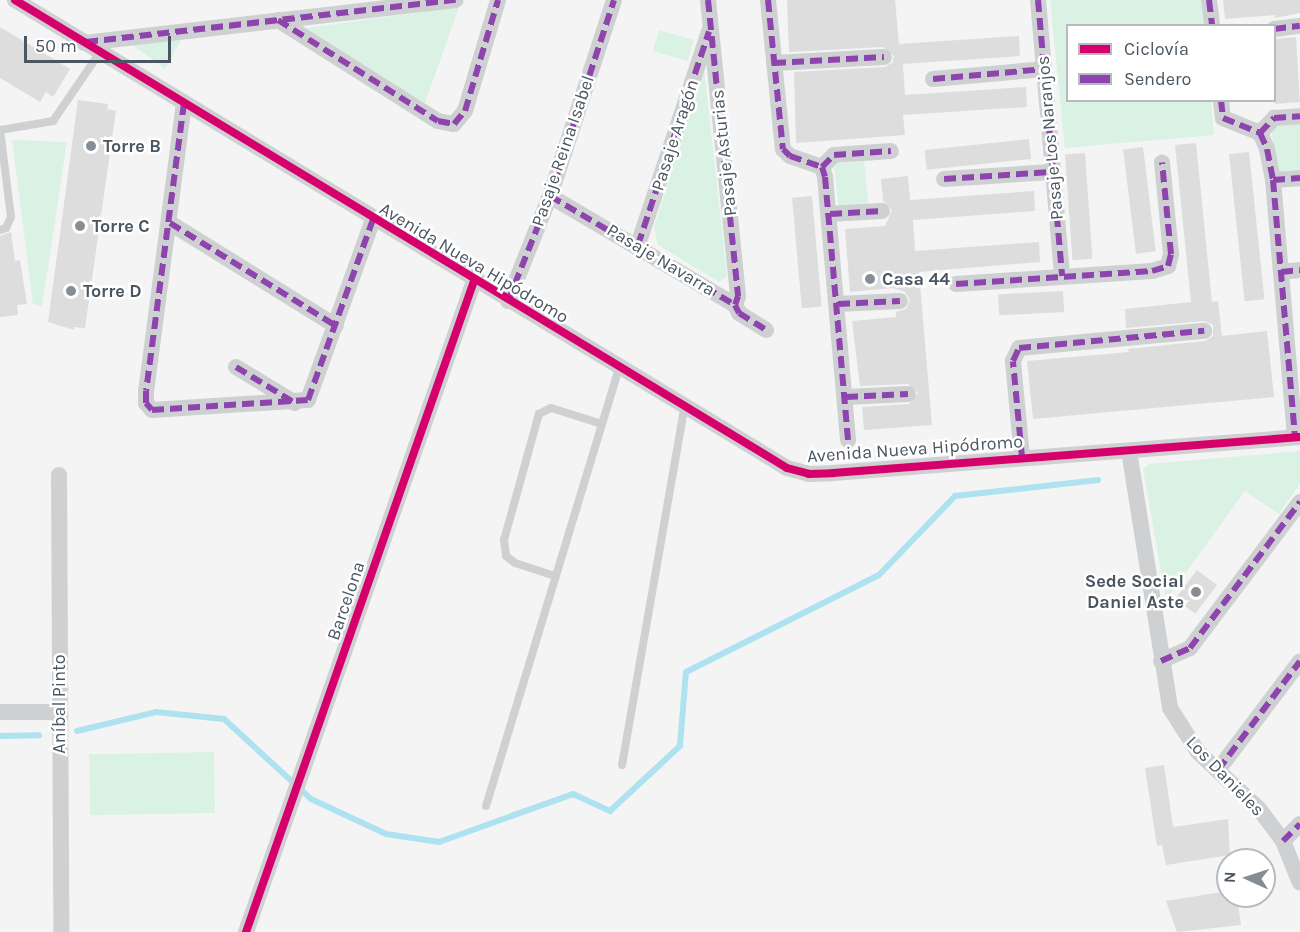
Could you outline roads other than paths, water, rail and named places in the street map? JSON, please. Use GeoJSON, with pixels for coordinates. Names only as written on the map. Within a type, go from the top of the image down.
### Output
{"type":"FeatureCollection","features":[{"type":"Feature","properties":{"kind":"street","name":"Avenida Nueva Hipódromo"},"geometry":{"type":"LineString","coordinates":[[15,0],[766,459],[809,474],[1298,437]]}},
{"type":"Feature","properties":{"kind":"street"},"geometry":{"type":"LineString","coordinates":[[84,43],[456,0]]}},
{"type":"Feature","properties":{"kind":"street"},"geometry":{"type":"LineString","coordinates":[[278,20],[438,121],[454,124],[465,111],[498,0]]}},
{"type":"Feature","properties":{"kind":"street","name":"Pasaje Reina Isabel"},"geometry":{"type":"LineString","coordinates":[[508,301],[550,196],[614,0]]}},
{"type":"Feature","properties":{"kind":"street","name":"Pasaje Asturias"},"geometry":{"type":"LineString","coordinates":[[708,0],[738,296],[735,305]]}},
{"type":"Feature","properties":{"kind":"street"},"geometry":{"type":"LineString","coordinates":[[768,0],[783,149],[790,156],[822,167]]}},
{"type":"Feature","properties":{"kind":"street","name":"Pasaje Los Naranjos"},"geometry":{"type":"LineString","coordinates":[[1038,0],[1051,172],[1062,276]]}},
{"type":"Feature","properties":{"kind":"street"},"geometry":{"type":"LineString","coordinates":[[1209,0],[1212,24]]}},
{"type":"Feature","properties":{"kind":"street","name":"Pasaje Aragón"},"geometry":{"type":"LineString","coordinates":[[638,245],[711,26]]}},
{"type":"Feature","properties":{"kind":"street"},"geometry":{"type":"LineString","coordinates":[[1276,29],[1300,26]]}},
{"type":"Feature","properties":{"kind":"street"},"geometry":{"type":"LineString","coordinates":[[774,63],[884,57]]}},
{"type":"Feature","properties":{"kind":"street"},"geometry":{"type":"LineString","coordinates":[[933,79],[1044,69]]}},
{"type":"Feature","properties":{"kind":"street"},"geometry":{"type":"LineString","coordinates":[[1221,102],[1224,118],[1260,133]]}},
{"type":"Feature","properties":{"kind":"street"},"geometry":{"type":"LineString","coordinates":[[184,104],[146,391],[148,407],[159,411],[295,403],[308,400],[314,393],[373,219]]}},
{"type":"Feature","properties":{"kind":"street"},"geometry":{"type":"LineString","coordinates":[[1260,133],[1274,118],[1300,116]]}},
{"type":"Feature","properties":{"kind":"street"},"geometry":{"type":"LineString","coordinates":[[1260,133],[1273,180],[1281,272],[1294,363],[1298,437]]}},
{"type":"Feature","properties":{"kind":"street"},"geometry":{"type":"LineString","coordinates":[[822,167],[834,155],[891,151]]}},
{"type":"Feature","properties":{"kind":"street"},"geometry":{"type":"LineString","coordinates":[[956,284],[1152,271],[1168,266],[1171,254],[1162,162]]}},
{"type":"Feature","properties":{"kind":"street"},"geometry":{"type":"LineString","coordinates":[[822,167],[830,214],[848,440]]}},
{"type":"Feature","properties":{"kind":"street"},"geometry":{"type":"LineString","coordinates":[[944,179],[1051,172]]}},
{"type":"Feature","properties":{"kind":"street"},"geometry":{"type":"LineString","coordinates":[[1273,180],[1300,178]]}},
{"type":"Feature","properties":{"kind":"street","name":"Pasaje Navarra"},"geometry":{"type":"LineString","coordinates":[[550,196],[638,245],[735,305],[739,313],[766,330]]}},
{"type":"Feature","properties":{"kind":"street"},"geometry":{"type":"LineString","coordinates":[[830,214],[882,211]]}},
{"type":"Feature","properties":{"kind":"street"},"geometry":{"type":"LineString","coordinates":[[170,223],[336,326]]}},
{"type":"Feature","properties":{"kind":"street"},"geometry":{"type":"LineString","coordinates":[[1281,272],[1300,270]]}},
{"type":"Feature","properties":{"kind":"street","name":"Barcelona"},"geometry":{"type":"LineString","coordinates":[[246,932],[474,281]]}},
{"type":"Feature","properties":{"kind":"street"},"geometry":{"type":"LineString","coordinates":[[838,304],[900,301]]}},
{"type":"Feature","properties":{"kind":"street"},"geometry":{"type":"LineString","coordinates":[[1022,457],[1012,361],[1019,348],[1204,331]]}},
{"type":"Feature","properties":{"kind":"street"},"geometry":{"type":"LineString","coordinates":[[236,367],[295,403]]}},
{"type":"Feature","properties":{"kind":"street"},"geometry":{"type":"LineString","coordinates":[[846,398],[908,394]]}},
{"type":"Feature","properties":{"kind":"street","name":"Los Danieles"},"geometry":{"type":"LineString","coordinates":[[1129,451],[1170,708],[1180,729],[1259,809],[1282,841],[1300,883]]}},
{"type":"Feature","properties":{"kind":"street","name":"Aníbal Pinto"},"geometry":{"type":"LineString","coordinates":[[59,475],[58,712],[62,932]]}},
{"type":"Feature","properties":{"kind":"street"},"geometry":{"type":"LineString","coordinates":[[1161,661],[1190,648],[1300,502]]}},
{"type":"Feature","properties":{"kind":"street"},"geometry":{"type":"LineString","coordinates":[[1218,770],[1300,661]]}},
{"type":"Feature","properties":{"kind":"street"},"geometry":{"type":"LineString","coordinates":[[0,712],[58,712]]}},
{"type":"Feature","properties":{"kind":"street"},"geometry":{"type":"LineString","coordinates":[[1282,841],[1300,824]]}},
{"type":"Feature","properties":{"kind":"lane"},"geometry":{"type":"LineString","coordinates":[[0,230],[6,228],[11,217],[0,130],[52,121],[100,52]]}},
{"type":"Feature","properties":{"kind":"lane"},"geometry":{"type":"LineString","coordinates":[[486,806],[619,369]]}},
{"type":"Feature","properties":{"kind":"lane"},"geometry":{"type":"LineString","coordinates":[[555,576],[515,563],[506,556],[504,540],[539,414],[551,408],[602,424]]}},
{"type":"Feature","properties":{"kind":"lane"},"geometry":{"type":"LineString","coordinates":[[622,765],[684,408]]}},
{"type":"Feature","properties":{"kind":"waterway"},"geometry":{"type":"LineString","coordinates":[[77,731],[156,712],[224,719],[311,799],[386,834],[439,842],[573,794],[610,811],[680,746],[686,672],[879,575],[955,496],[1098,480]]}},
{"type":"Feature","properties":{"kind":"waterway"},"geometry":{"type":"LineString","coordinates":[[0,736],[39,735]]}},
{"type":"Feature","properties":{"kind":"place","name":"Torre B"},"geometry":{"type":"Point","coordinates":[91,146]}},
{"type":"Feature","properties":{"kind":"place","name":"Torre C"},"geometry":{"type":"Point","coordinates":[80,226]}},
{"type":"Feature","properties":{"kind":"place","name":"Casa 44"},"geometry":{"type":"Point","coordinates":[870,279]}},
{"type":"Feature","properties":{"kind":"place","name":"Torre D"},"geometry":{"type":"Point","coordinates":[71,291]}},
{"type":"Feature","properties":{"kind":"place","name":"Sede Social Daniel Aste"},"geometry":{"type":"Point","coordinates":[1196,592]}}]}
